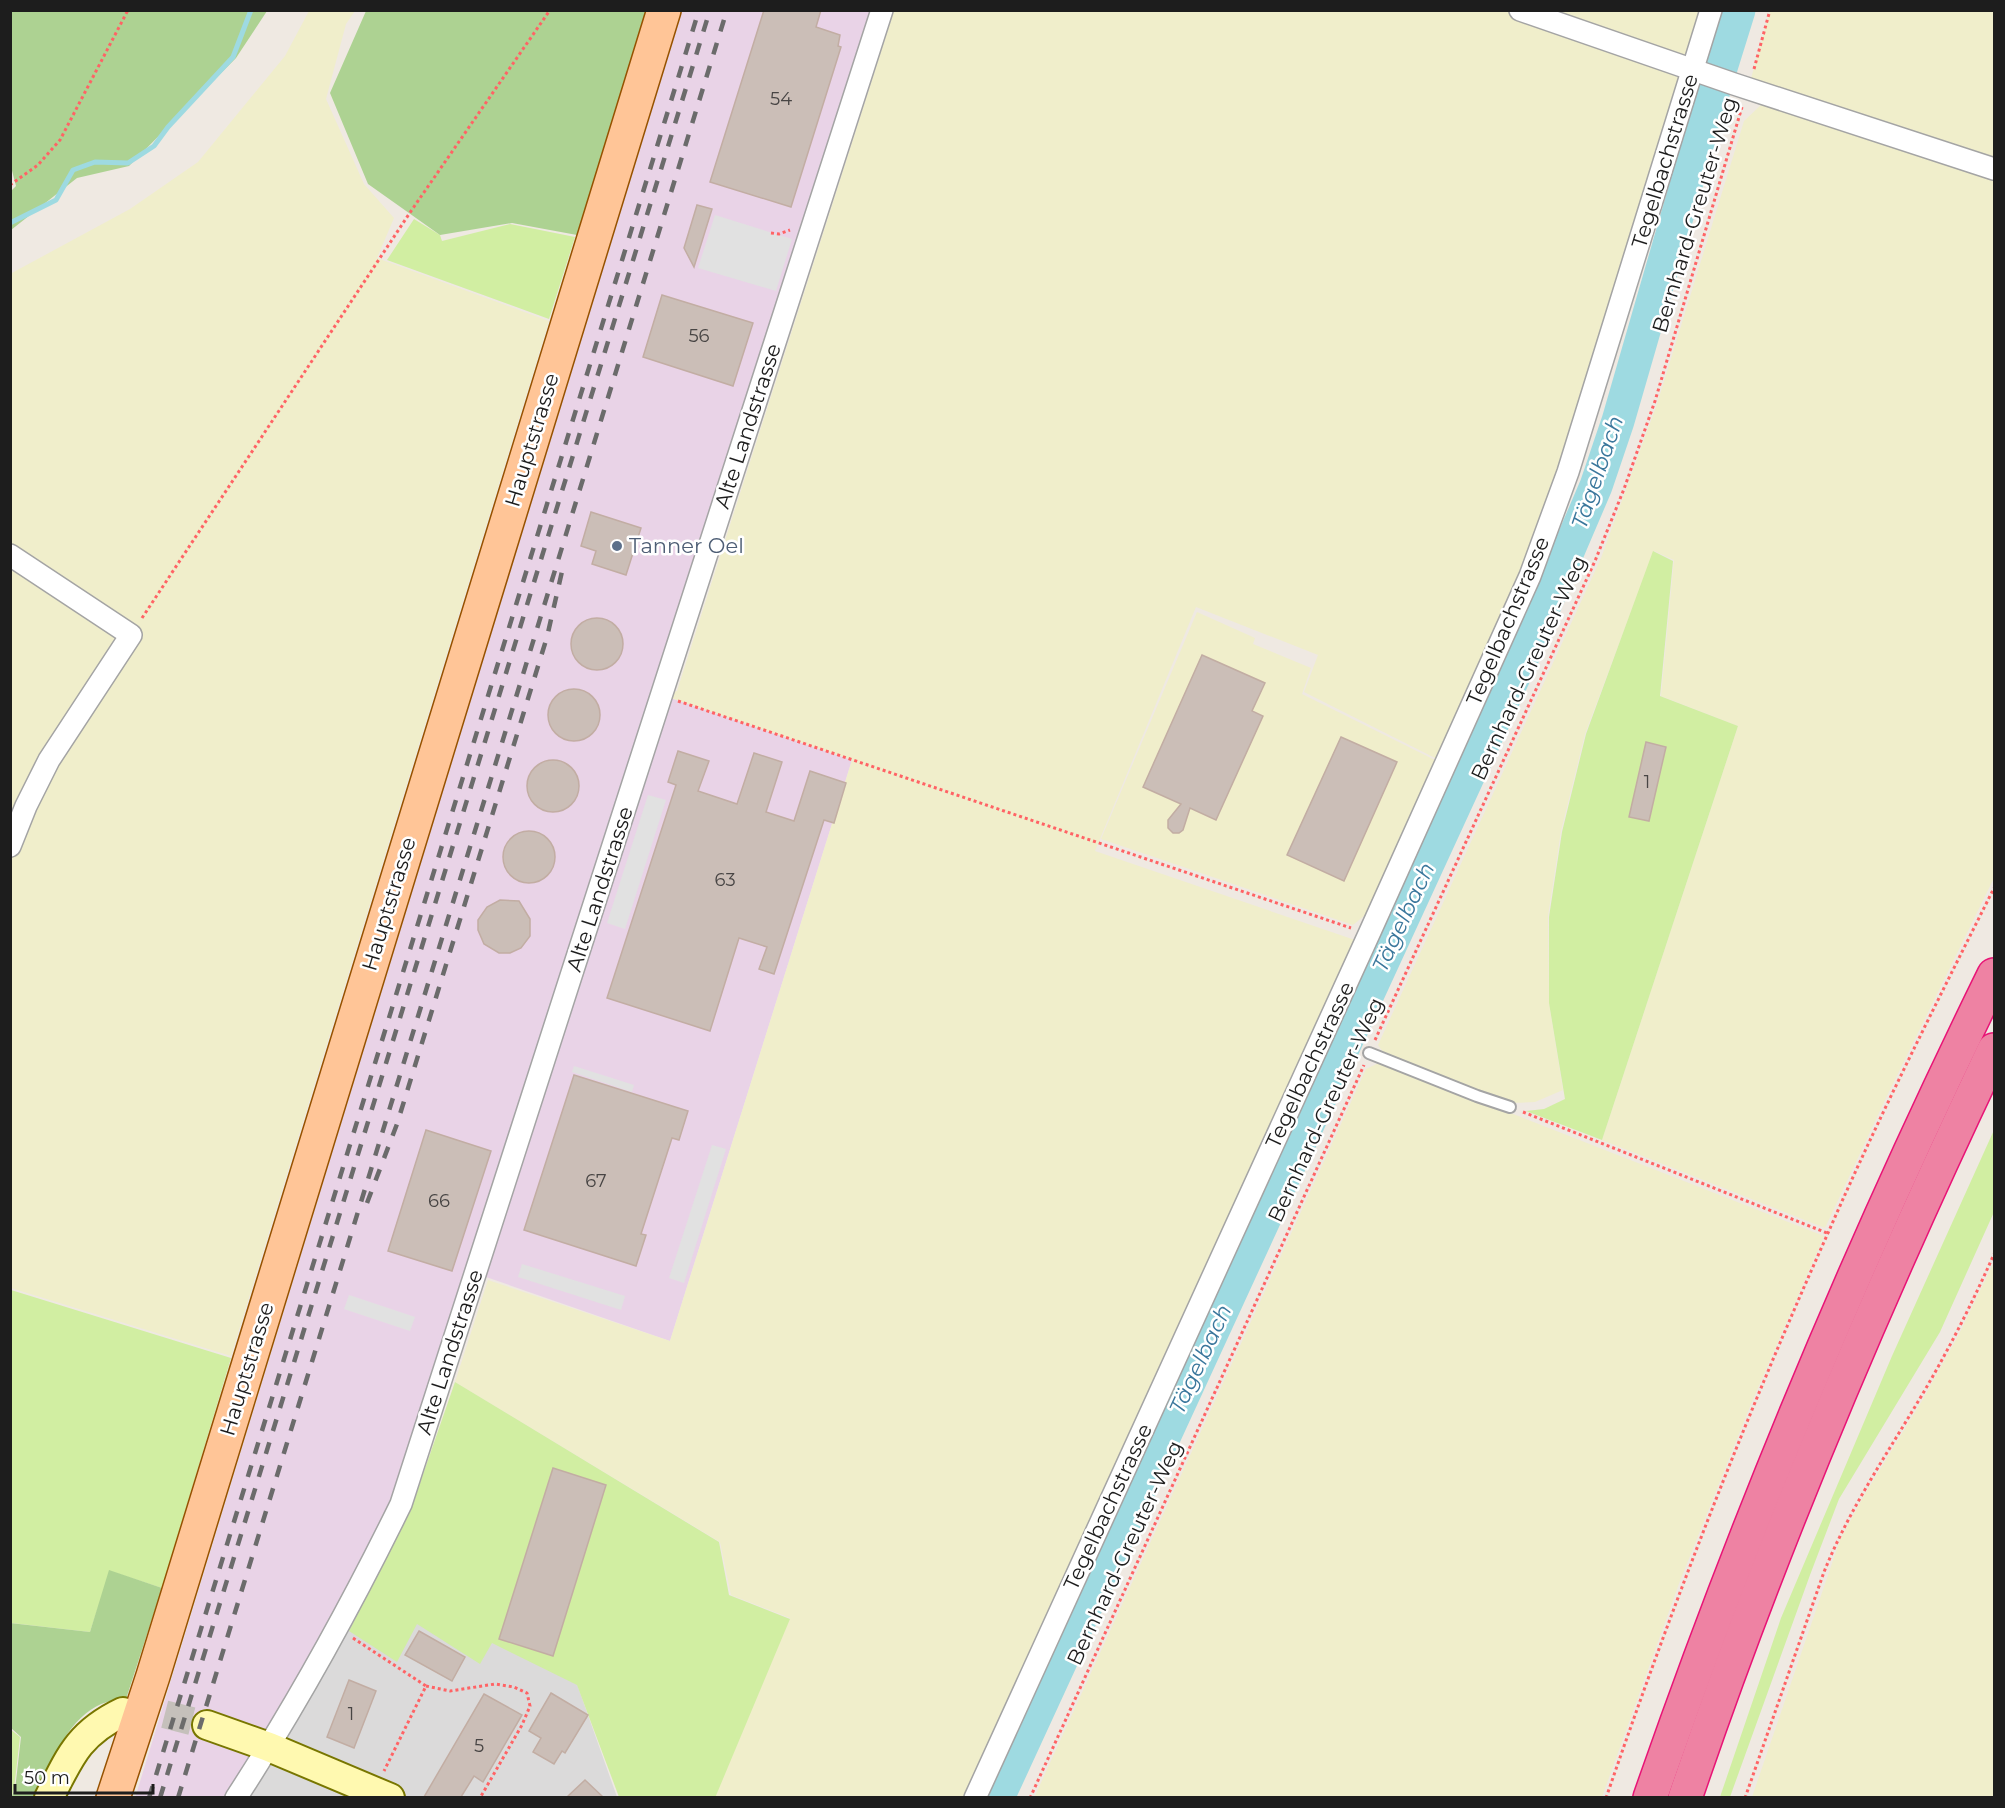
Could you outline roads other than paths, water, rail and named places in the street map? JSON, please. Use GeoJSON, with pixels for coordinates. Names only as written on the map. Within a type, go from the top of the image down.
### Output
{"type":"FeatureCollection","features":[{"type":"Feature","properties":{"kind":"highway"},"geometry":{"type":"LineString","coordinates":[[1650,1797],[1707,1638],[1790,1425],[1878,1222],[1995,975]]}},
{"type":"Feature","properties":{"kind":"highway"},"geometry":{"type":"LineString","coordinates":[[1684,1797],[1743,1636],[1816,1450],[1887,1283],[1952,1138],[1995,1050]]}},
{"type":"Feature","properties":{"kind":"main road","name":"Hauptstrasse"},"geometry":{"type":"LineString","coordinates":[[113,1797],[160,1653],[664,10]]}},
{"type":"Feature","properties":{"kind":"street","name":"Alte Landstrasse"},"geometry":{"type":"LineString","coordinates":[[236,1797],[269,1747],[374,1559],[401,1504],[882,10]]}},
{"type":"Feature","properties":{"kind":"street"},"geometry":{"type":"LineString","coordinates":[[1520,10],[1700,73],[1995,169]]}},
{"type":"Feature","properties":{"kind":"street","name":"Tegelbachstrasse"},"geometry":{"type":"LineString","coordinates":[[975,1797],[1530,576],[1568,472],[1700,73],[1711,10]]}},
{"type":"Feature","properties":{"kind":"street"},"geometry":{"type":"LineString","coordinates":[[10,555],[131,635],[49,760],[26,806],[10,846]]}},
{"type":"Feature","properties":{"kind":"street"},"geometry":{"type":"LineString","coordinates":[[49,1797],[68,1760],[84,1737],[110,1718],[123,1712]]}},
{"type":"Feature","properties":{"kind":"street"},"geometry":{"type":"LineString","coordinates":[[207,1725],[269,1747],[390,1797]]}},
{"type":"Feature","properties":{"kind":"lane"},"geometry":{"type":"LineString","coordinates":[[1369,1053],[1510,1107]]}},
{"type":"Feature","properties":{"kind":"waterway"},"geometry":{"type":"LineString","coordinates":[[10,223],[56,200],[73,170],[95,162],[128,163],[154,146],[168,127],[233,57],[251,10]]}},
{"type":"Feature","properties":{"kind":"waterway","name":"Tägelbach"},"geometry":{"type":"LineString","coordinates":[[998,1798],[1519,666],[1596,486],[1618,421],[1739,10]]}},
{"type":"Feature","properties":{"kind":"tunnel"},"geometry":{"type":"LineString","coordinates":[[123,1712],[156,1712],[207,1725]]}},
{"type":"Feature","properties":{"kind":"railway"},"geometry":{"type":"LineString","coordinates":[[149,1798],[699,10]]}},
{"type":"Feature","properties":{"kind":"railway"},"geometry":{"type":"LineString","coordinates":[[160,1798],[710,10]]}},
{"type":"Feature","properties":{"kind":"railway"},"geometry":{"type":"LineString","coordinates":[[178,1798],[727,10]]}},
{"type":"Feature","properties":{"kind":"railway"},"geometry":{"type":"LineString","coordinates":[[367,1203],[397,1124],[547,637],[563,567]]}},
{"type":"Feature","properties":{"kind":"place","name":"Tanner Oel"},"geometry":{"type":"Point","coordinates":[617,546]}}]}
